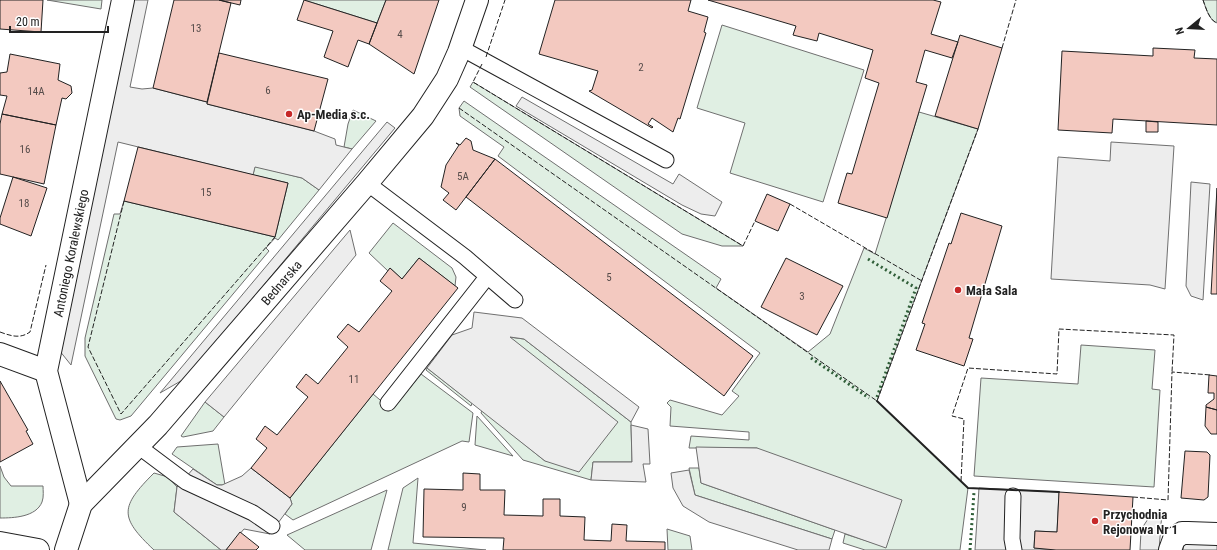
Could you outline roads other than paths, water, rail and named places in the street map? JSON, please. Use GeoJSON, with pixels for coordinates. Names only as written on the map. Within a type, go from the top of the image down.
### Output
{"type":"FeatureCollection","features":[{"type":"Feature","properties":{"kind":"street","name":"Antoniego Koralewskiego"},"geometry":{"type":"LineString","coordinates":[[80,504],[46,371],[123,0]]}},
{"type":"Feature","properties":{"kind":"street","name":"Bednarska"},"geometry":{"type":"LineString","coordinates":[[66,550],[80,504],[138,446],[367,183],[432,103],[447,79],[461,48],[477,0]]}},
{"type":"Feature","properties":{"kind":"street"},"geometry":{"type":"LineString","coordinates":[[0,354],[46,371]]}},
{"type":"Feature","properties":{"kind":"street"},"geometry":{"type":"LineString","coordinates":[[1170,550],[1174,539],[1182,533],[1217,534]]}},
{"type":"Feature","properties":{"kind":"street"},"geometry":{"type":"LineString","coordinates":[[0,543],[38,550]]}},
{"type":"Feature","properties":{"kind":"lane"},"geometry":{"type":"LineString","coordinates":[[461,48],[666,160]]}},
{"type":"Feature","properties":{"kind":"lane"},"geometry":{"type":"LineString","coordinates":[[367,183],[465,257],[515,300]]}},
{"type":"Feature","properties":{"kind":"lane"},"geometry":{"type":"LineString","coordinates":[[388,403],[487,277]]}},
{"type":"Feature","properties":{"kind":"lane"},"geometry":{"type":"LineString","coordinates":[[138,446],[186,482],[252,513],[272,526]]}},
{"type":"Feature","properties":{"kind":"lane"},"geometry":{"type":"LineString","coordinates":[[1013,496],[1012,539],[1014,550]]}},
{"type":"Feature","properties":{"kind":"place","name":"Ap-Media s.c."},"geometry":{"type":"Point","coordinates":[289,114]}},
{"type":"Feature","properties":{"kind":"place","name":"Mała Sala"},"geometry":{"type":"Point","coordinates":[958,290]}},
{"type":"Feature","properties":{"kind":"place","name":"Przychodnia Rejonowa Nr 1"},"geometry":{"type":"Point","coordinates":[1095,521]}}]}
